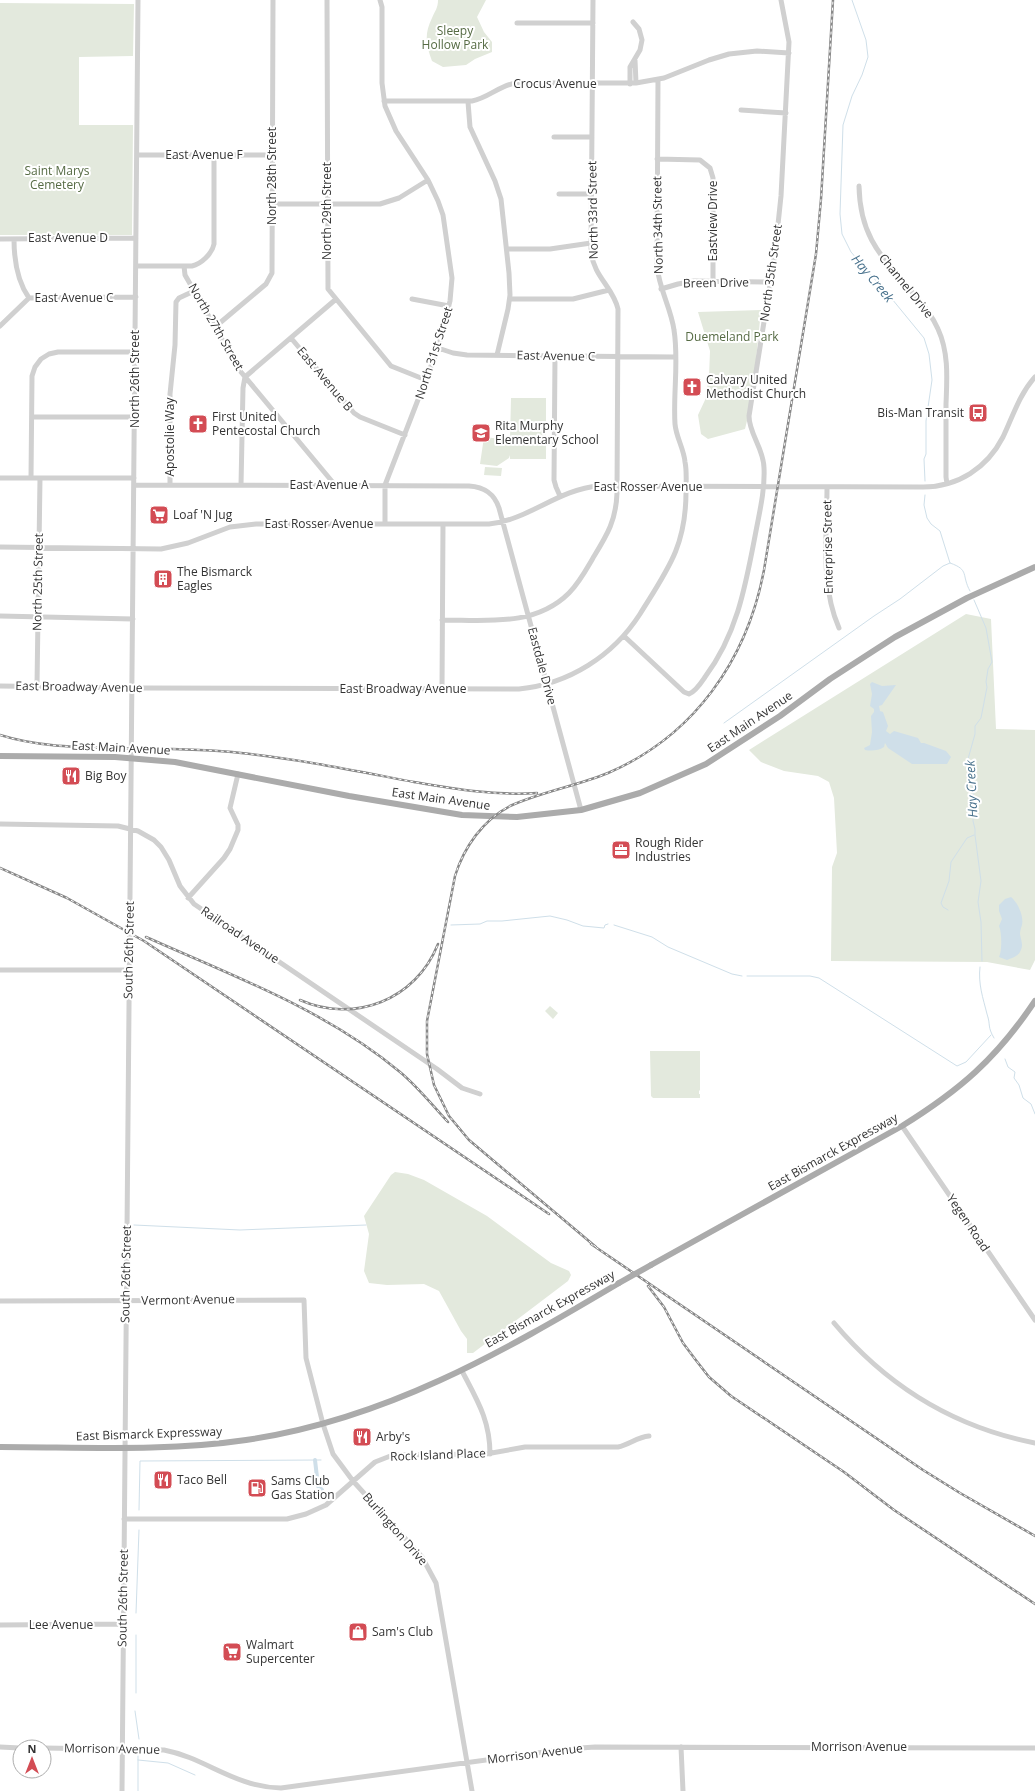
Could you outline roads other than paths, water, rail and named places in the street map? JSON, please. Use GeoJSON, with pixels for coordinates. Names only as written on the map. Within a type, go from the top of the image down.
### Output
{"type":"FeatureCollection","features":[{"type":"Feature","properties":{"kind":"main road","name":"East Main Avenue"},"geometry":{"type":"LineString","coordinates":[[0,756],[132,758],[175,762],[364,799],[462,815],[522,817],[581,810],[644,792],[706,764],[780,716],[830,679],[895,637],[967,598],[1035,567]]}},
{"type":"Feature","properties":{"kind":"main road","name":"East Bismarck Expressway"},"geometry":{"type":"LineString","coordinates":[[0,1447],[176,1446],[238,1441],[282,1434],[322,1424],[399,1399],[462,1371],[902,1126],[944,1099],[976,1072],[1007,1040],[1035,1001]]}},
{"type":"Feature","properties":{"kind":"street","name":"North 26th Street"},"geometry":{"type":"LineString","coordinates":[[132,758],[138,0]]}},
{"type":"Feature","properties":{"kind":"street","name":"North 28th Street"},"geometry":{"type":"LineString","coordinates":[[214,327],[270,279],[272,269],[273,0]]}},
{"type":"Feature","properties":{"kind":"street","name":"North 29th Street"},"geometry":{"type":"LineString","coordinates":[[327,0],[327,286],[329,293],[335,300]]}},
{"type":"Feature","properties":{"kind":"street","name":"North 31st Street"},"geometry":{"type":"LineString","coordinates":[[380,0],[382,7],[382,83],[384,101],[389,118],[428,180],[442,210],[451,261],[452,284],[449,306],[438,348],[385,486],[384,524]]}},
{"type":"Feature","properties":{"kind":"street","name":"North 33rd Street"},"geometry":{"type":"LineString","coordinates":[[442,620],[508,620],[528,617],[554,605],[578,582],[612,526],[616,507],[617,486],[618,309],[609,290],[594,268],[592,258],[591,194],[593,0]]}},
{"type":"Feature","properties":{"kind":"street","name":"North 35th Street"},"geometry":{"type":"LineString","coordinates":[[624,636],[684,692],[689,694],[694,691],[712,667],[726,642],[738,615],[747,580],[764,487],[764,459],[750,426],[749,416],[771,282],[780,209],[786,113],[789,35],[781,0]]}},
{"type":"Feature","properties":{"kind":"street"},"geometry":{"type":"LineString","coordinates":[[633,22],[641,33],[642,40],[640,50],[630,67],[633,84]]}},
{"type":"Feature","properties":{"kind":"street"},"geometry":{"type":"LineString","coordinates":[[517,23],[593,23]]}},
{"type":"Feature","properties":{"kind":"street","name":"Crocus Avenue"},"geometry":{"type":"LineString","coordinates":[[384,101],[468,102],[480,99],[512,83],[633,84],[658,79],[715,57],[729,54],[753,51],[789,53]]}},
{"type":"Feature","properties":{"kind":"street","name":"North 34th Street"},"geometry":{"type":"LineString","coordinates":[[658,79],[657,260],[661,289],[674,329],[675,424],[686,462],[686,487]]}},
{"type":"Feature","properties":{"kind":"street"},"geometry":{"type":"LineString","coordinates":[[468,102],[470,127],[495,181],[501,199],[507,249],[510,300],[496,355]]}},
{"type":"Feature","properties":{"kind":"street"},"geometry":{"type":"LineString","coordinates":[[741,110],[786,113]]}},
{"type":"Feature","properties":{"kind":"street"},"geometry":{"type":"LineString","coordinates":[[554,137],[592,137]]}},
{"type":"Feature","properties":{"kind":"street","name":"East Avenue F"},"geometry":{"type":"LineString","coordinates":[[137,155],[272,155]]}},
{"type":"Feature","properties":{"kind":"street"},"geometry":{"type":"LineString","coordinates":[[136,266],[184,266],[198,264],[212,250],[214,244],[214,155]]}},
{"type":"Feature","properties":{"kind":"street","name":"Eastview Drive"},"geometry":{"type":"LineString","coordinates":[[657,159],[700,160],[710,168],[713,178],[713,282]]}},
{"type":"Feature","properties":{"kind":"street"},"geometry":{"type":"LineString","coordinates":[[272,204],[367,205],[386,202],[405,195],[428,180]]}},
{"type":"Feature","properties":{"kind":"street","name":"Channel Drive"},"geometry":{"type":"LineString","coordinates":[[860,186],[861,213],[871,241],[882,257],[925,307],[938,328],[942,340],[947,366],[947,484]]}},
{"type":"Feature","properties":{"kind":"street"},"geometry":{"type":"LineString","coordinates":[[559,194],[591,194]]}},
{"type":"Feature","properties":{"kind":"street","name":"East Avenue D"},"geometry":{"type":"LineString","coordinates":[[0,239],[136,238]]}},
{"type":"Feature","properties":{"kind":"street"},"geometry":{"type":"LineString","coordinates":[[14,239],[16,264],[22,285],[29,298]]}},
{"type":"Feature","properties":{"kind":"street"},"geometry":{"type":"LineString","coordinates":[[507,249],[553,249],[591,242]]}},
{"type":"Feature","properties":{"kind":"street","name":"North 27th Street"},"geometry":{"type":"LineString","coordinates":[[184,266],[185,274],[194,291],[245,377],[242,388],[242,485]]}},
{"type":"Feature","properties":{"kind":"street","name":"Breen Drive"},"geometry":{"type":"LineString","coordinates":[[661,289],[689,282],[771,282]]}},
{"type":"Feature","properties":{"kind":"street"},"geometry":{"type":"LineString","coordinates":[[510,300],[573,299],[609,290]]}},
{"type":"Feature","properties":{"kind":"street","name":"Apostolie Way"},"geometry":{"type":"LineString","coordinates":[[170,484],[170,390],[175,341],[176,300],[194,291]]}},
{"type":"Feature","properties":{"kind":"street","name":"East Avenue C"},"geometry":{"type":"LineString","coordinates":[[0,326],[29,298],[136,297]]}},
{"type":"Feature","properties":{"kind":"street"},"geometry":{"type":"LineString","coordinates":[[412,299],[449,306]]}},
{"type":"Feature","properties":{"kind":"street"},"geometry":{"type":"LineString","coordinates":[[335,485],[245,377],[335,300],[391,366],[426,380]]}},
{"type":"Feature","properties":{"kind":"street","name":"East Avenue B"},"geometry":{"type":"LineString","coordinates":[[291,338],[354,413],[360,417],[405,435]]}},
{"type":"Feature","properties":{"kind":"street","name":"East Avenue C"},"geometry":{"type":"LineString","coordinates":[[438,348],[462,354],[675,357]]}},
{"type":"Feature","properties":{"kind":"street"},"geometry":{"type":"LineString","coordinates":[[31,478],[32,376],[37,363],[44,357],[53,353],[135,352]]}},
{"type":"Feature","properties":{"kind":"street"},"geometry":{"type":"LineString","coordinates":[[555,356],[554,480],[560,496]]}},
{"type":"Feature","properties":{"kind":"street","name":"East Rosser Avenue"},"geometry":{"type":"LineString","coordinates":[[0,546],[134,550],[174,547],[230,528],[248,524],[483,525],[503,522],[520,517],[560,496],[588,487],[931,487],[947,484],[970,474],[990,456],[1002,437],[1020,397],[1035,377]]}},
{"type":"Feature","properties":{"kind":"street"},"geometry":{"type":"LineString","coordinates":[[32,417],[135,417]]}},
{"type":"Feature","properties":{"kind":"street"},"geometry":{"type":"LineString","coordinates":[[0,478],[134,478]]}},
{"type":"Feature","properties":{"kind":"street","name":"North 25th Street"},"geometry":{"type":"LineString","coordinates":[[37,686],[40,478]]}},
{"type":"Feature","properties":{"kind":"street","name":"East Avenue A"},"geometry":{"type":"LineString","coordinates":[[134,485],[170,484],[479,487],[488,492],[496,500],[503,522]]}},
{"type":"Feature","properties":{"kind":"street","name":"East Broadway Avenue"},"geometry":{"type":"LineString","coordinates":[[0,686],[133,688],[513,689],[547,684],[585,668],[607,652],[624,636],[665,574],[676,554],[684,522],[686,487]]}},
{"type":"Feature","properties":{"kind":"street","name":"Enterprise Street"},"geometry":{"type":"LineString","coordinates":[[827,487],[828,590],[832,611],[840,628]]}},
{"type":"Feature","properties":{"kind":"street","name":"Eastdale Drive"},"geometry":{"type":"LineString","coordinates":[[503,522],[581,810]]}},
{"type":"Feature","properties":{"kind":"street"},"geometry":{"type":"LineString","coordinates":[[442,689],[443,524]]}},
{"type":"Feature","properties":{"kind":"street"},"geometry":{"type":"LineString","coordinates":[[0,616],[133,619]]}},
{"type":"Feature","properties":{"kind":"street","name":"South 26th Street"},"geometry":{"type":"LineString","coordinates":[[122,1791],[132,758]]}},
{"type":"Feature","properties":{"kind":"street"},"geometry":{"type":"LineString","coordinates":[[188,898],[224,858],[230,849],[238,830],[238,825],[230,808],[238,774]]}},
{"type":"Feature","properties":{"kind":"street","name":"Railroad Avenue"},"geometry":{"type":"LineString","coordinates":[[0,824],[118,826],[131,828],[150,837],[161,847],[169,860],[180,886],[188,898],[197,906],[433,1066],[462,1088],[480,1094]]}},
{"type":"Feature","properties":{"kind":"street"},"geometry":{"type":"LineString","coordinates":[[0,970],[129,970]]}},
{"type":"Feature","properties":{"kind":"street","name":"Yegen Road"},"geometry":{"type":"LineString","coordinates":[[902,1126],[1035,1320]]}},
{"type":"Feature","properties":{"kind":"street","name":"Vermont Avenue"},"geometry":{"type":"LineString","coordinates":[[0,1301],[304,1300]]}},
{"type":"Feature","properties":{"kind":"street","name":"Burlington Drive"},"geometry":{"type":"LineString","coordinates":[[304,1300],[306,1358],[322,1424],[334,1457],[353,1481],[418,1552],[434,1579],[439,1598],[472,1791]]}},
{"type":"Feature","properties":{"kind":"street"},"geometry":{"type":"LineString","coordinates":[[834,1323],[876,1367],[919,1399],[958,1419],[982,1429],[1035,1443]]}},
{"type":"Feature","properties":{"kind":"street"},"geometry":{"type":"LineString","coordinates":[[462,1371],[487,1424],[490,1435],[490,1454]]}},
{"type":"Feature","properties":{"kind":"street","name":"Rock Island Place"},"geometry":{"type":"LineString","coordinates":[[124,1519],[287,1519],[306,1514],[322,1507],[336,1497],[377,1460],[393,1455],[490,1454],[525,1447],[618,1447],[641,1437],[649,1436]]}},
{"type":"Feature","properties":{"kind":"street","name":"Lee Avenue"},"geometry":{"type":"LineString","coordinates":[[0,1625],[123,1624]]}},
{"type":"Feature","properties":{"kind":"street"},"geometry":{"type":"LineString","coordinates":[[0,1747],[12,1748]]}},
{"type":"Feature","properties":{"kind":"street"},"geometry":{"type":"LineString","coordinates":[[681,1747],[683,1791]]}},
{"type":"Feature","properties":{"kind":"street","name":"Morrison Avenue"},"geometry":{"type":"LineString","coordinates":[[52,1748],[122,1748],[167,1751],[254,1786],[294,1789],[581,1748],[1035,1748]]}},
{"type":"Feature","properties":{"kind":"waterway","name":"Hay Creek"},"geometry":{"type":"LineString","coordinates":[[852,0],[866,40],[868,57],[862,75],[852,96],[843,125],[840,214],[842,234],[851,252],[924,338],[929,354],[932,380],[926,421],[926,454],[924,459],[925,481]]}},
{"type":"Feature","properties":{"kind":"waterway","name":"Hay Creek"},"geometry":{"type":"LineString","coordinates":[[925,495],[924,505],[927,518],[931,524],[940,531],[950,563],[963,571],[970,591]]}},
{"type":"Feature","properties":{"kind":"waterway"},"geometry":{"type":"LineString","coordinates":[[724,723],[900,599],[943,566],[950,563]]}},
{"type":"Feature","properties":{"kind":"waterway","name":"Hay Creek"},"geometry":{"type":"LineString","coordinates":[[974,600],[986,628],[992,662],[988,669],[986,682],[987,687],[981,718],[975,726],[975,734],[968,759],[974,798],[973,821],[981,881],[978,902],[981,922],[982,961]]}},
{"type":"Feature","properties":{"kind":"waterway"},"geometry":{"type":"LineString","coordinates":[[948,910],[943,907],[941,903],[949,881],[951,862],[967,838],[974,835]]}},
{"type":"Feature","properties":{"kind":"waterway"},"geometry":{"type":"LineString","coordinates":[[451,925],[480,924],[487,921],[550,916],[583,926],[604,928],[605,925],[608,924]]}},
{"type":"Feature","properties":{"kind":"waterway"},"geometry":{"type":"LineString","coordinates":[[614,925],[652,937],[668,947],[732,974],[742,976]]}},
{"type":"Feature","properties":{"kind":"waterway","name":"Hay Creek"},"geometry":{"type":"LineString","coordinates":[[980,967],[981,991],[994,1038]]}},
{"type":"Feature","properties":{"kind":"waterway"},"geometry":{"type":"LineString","coordinates":[[747,976],[810,976],[819,978],[957,1066],[966,1062],[991,1035]]}},
{"type":"Feature","properties":{"kind":"waterway","name":"Hay Creek"},"geometry":{"type":"LineString","coordinates":[[1005,1059],[1008,1067],[1015,1072],[1014,1078],[1019,1085],[1023,1098],[1031,1104],[1035,1114]]}},
{"type":"Feature","properties":{"kind":"waterway"},"geometry":{"type":"LineString","coordinates":[[134,1225],[240,1230],[366,1225]]}},
{"type":"Feature","properties":{"kind":"waterway"},"geometry":{"type":"LineString","coordinates":[[315,1460],[318,1486],[322,1490]]}},
{"type":"Feature","properties":{"kind":"waterway"},"geometry":{"type":"LineString","coordinates":[[139,1510],[140,1461],[321,1460]]}},
{"type":"Feature","properties":{"kind":"waterway"},"geometry":{"type":"LineString","coordinates":[[136,1613],[139,1530]]}},
{"type":"Feature","properties":{"kind":"waterway"},"geometry":{"type":"LineString","coordinates":[[136,1635],[136,1693]]}},
{"type":"Feature","properties":{"kind":"waterway"},"geometry":{"type":"LineString","coordinates":[[135,1711],[139,1739]]}},
{"type":"Feature","properties":{"kind":"waterway"},"geometry":{"type":"LineString","coordinates":[[138,1756],[138,1791]]}},
{"type":"Feature","properties":{"kind":"waterway"},"geometry":{"type":"LineString","coordinates":[[138,1760],[168,1763],[195,1775]]}},
{"type":"Feature","properties":{"kind":"railway"},"geometry":{"type":"LineString","coordinates":[[596,1247],[469,1140],[449,1116],[434,1085],[427,1054],[427,1021],[455,876],[469,845],[476,835],[491,819],[510,806],[608,773],[639,757],[666,738],[691,716],[712,691],[730,664],[745,634],[756,603],[764,570],[816,254],[821,199],[833,0]]}},
{"type":"Feature","properties":{"kind":"railway"},"geometry":{"type":"LineString","coordinates":[[0,735],[26,742],[67,746],[224,751],[306,762],[460,789],[506,794],[537,793]]}},
{"type":"Feature","properties":{"kind":"railway"},"geometry":{"type":"LineString","coordinates":[[0,868],[67,898],[144,941],[549,1214]]}},
{"type":"Feature","properties":{"kind":"railway"},"geometry":{"type":"LineString","coordinates":[[146,937],[278,996],[341,1030],[371,1050],[407,1078],[448,1122]]}},
{"type":"Feature","properties":{"kind":"railway"},"geometry":{"type":"LineString","coordinates":[[300,1000],[321,1007],[341,1009],[362,1008],[381,1002],[399,993],[415,980],[428,963],[438,944]]}},
{"type":"Feature","properties":{"kind":"railway"},"geometry":{"type":"LineString","coordinates":[[591,1244],[923,1470],[1035,1536]]}},
{"type":"Feature","properties":{"kind":"railway"},"geometry":{"type":"LineString","coordinates":[[648,1286],[664,1307],[683,1343],[695,1359],[709,1377],[731,1396],[844,1472],[894,1510],[1035,1604]]}},
{"type":"Feature","properties":{"kind":"place","name":"Calvary United Methodist Church"},"geometry":{"type":"Point","coordinates":[692,387]}},
{"type":"Feature","properties":{"kind":"place","name":"Bis-Man Transit"},"geometry":{"type":"Point","coordinates":[978,413]}},
{"type":"Feature","properties":{"kind":"place","name":"First United Pentecostal Church"},"geometry":{"type":"Point","coordinates":[198,424]}},
{"type":"Feature","properties":{"kind":"place","name":"Rita Murphy Elementary School"},"geometry":{"type":"Point","coordinates":[481,433]}},
{"type":"Feature","properties":{"kind":"place","name":"Loaf 'N Jug"},"geometry":{"type":"Point","coordinates":[159,515]}},
{"type":"Feature","properties":{"kind":"place","name":"The Bismarck Eagles"},"geometry":{"type":"Point","coordinates":[163,579]}},
{"type":"Feature","properties":{"kind":"place","name":"Big Boy"},"geometry":{"type":"Point","coordinates":[71,776]}},
{"type":"Feature","properties":{"kind":"place","name":"Rough Rider Industries"},"geometry":{"type":"Point","coordinates":[621,850]}},
{"type":"Feature","properties":{"kind":"place","name":"Arby's"},"geometry":{"type":"Point","coordinates":[362,1437]}},
{"type":"Feature","properties":{"kind":"place","name":"Taco Bell"},"geometry":{"type":"Point","coordinates":[163,1480]}},
{"type":"Feature","properties":{"kind":"place","name":"Sams Club Gas Station"},"geometry":{"type":"Point","coordinates":[257,1488]}},
{"type":"Feature","properties":{"kind":"place","name":"Sam's Club"},"geometry":{"type":"Point","coordinates":[358,1632]}},
{"type":"Feature","properties":{"kind":"place","name":"Walmart Supercenter"},"geometry":{"type":"Point","coordinates":[232,1652]}},
{"type":"Feature","properties":{"kind":"park label","name":"Sleepy Hollow Park"},"geometry":{"type":"Point","coordinates":[455,38]}},
{"type":"Feature","properties":{"kind":"park label","name":"Saint Marys Cemetery"},"geometry":{"type":"Point","coordinates":[57,178]}},
{"type":"Feature","properties":{"kind":"park label","name":"Duemeland Park"},"geometry":{"type":"Point","coordinates":[732,337]}}]}
